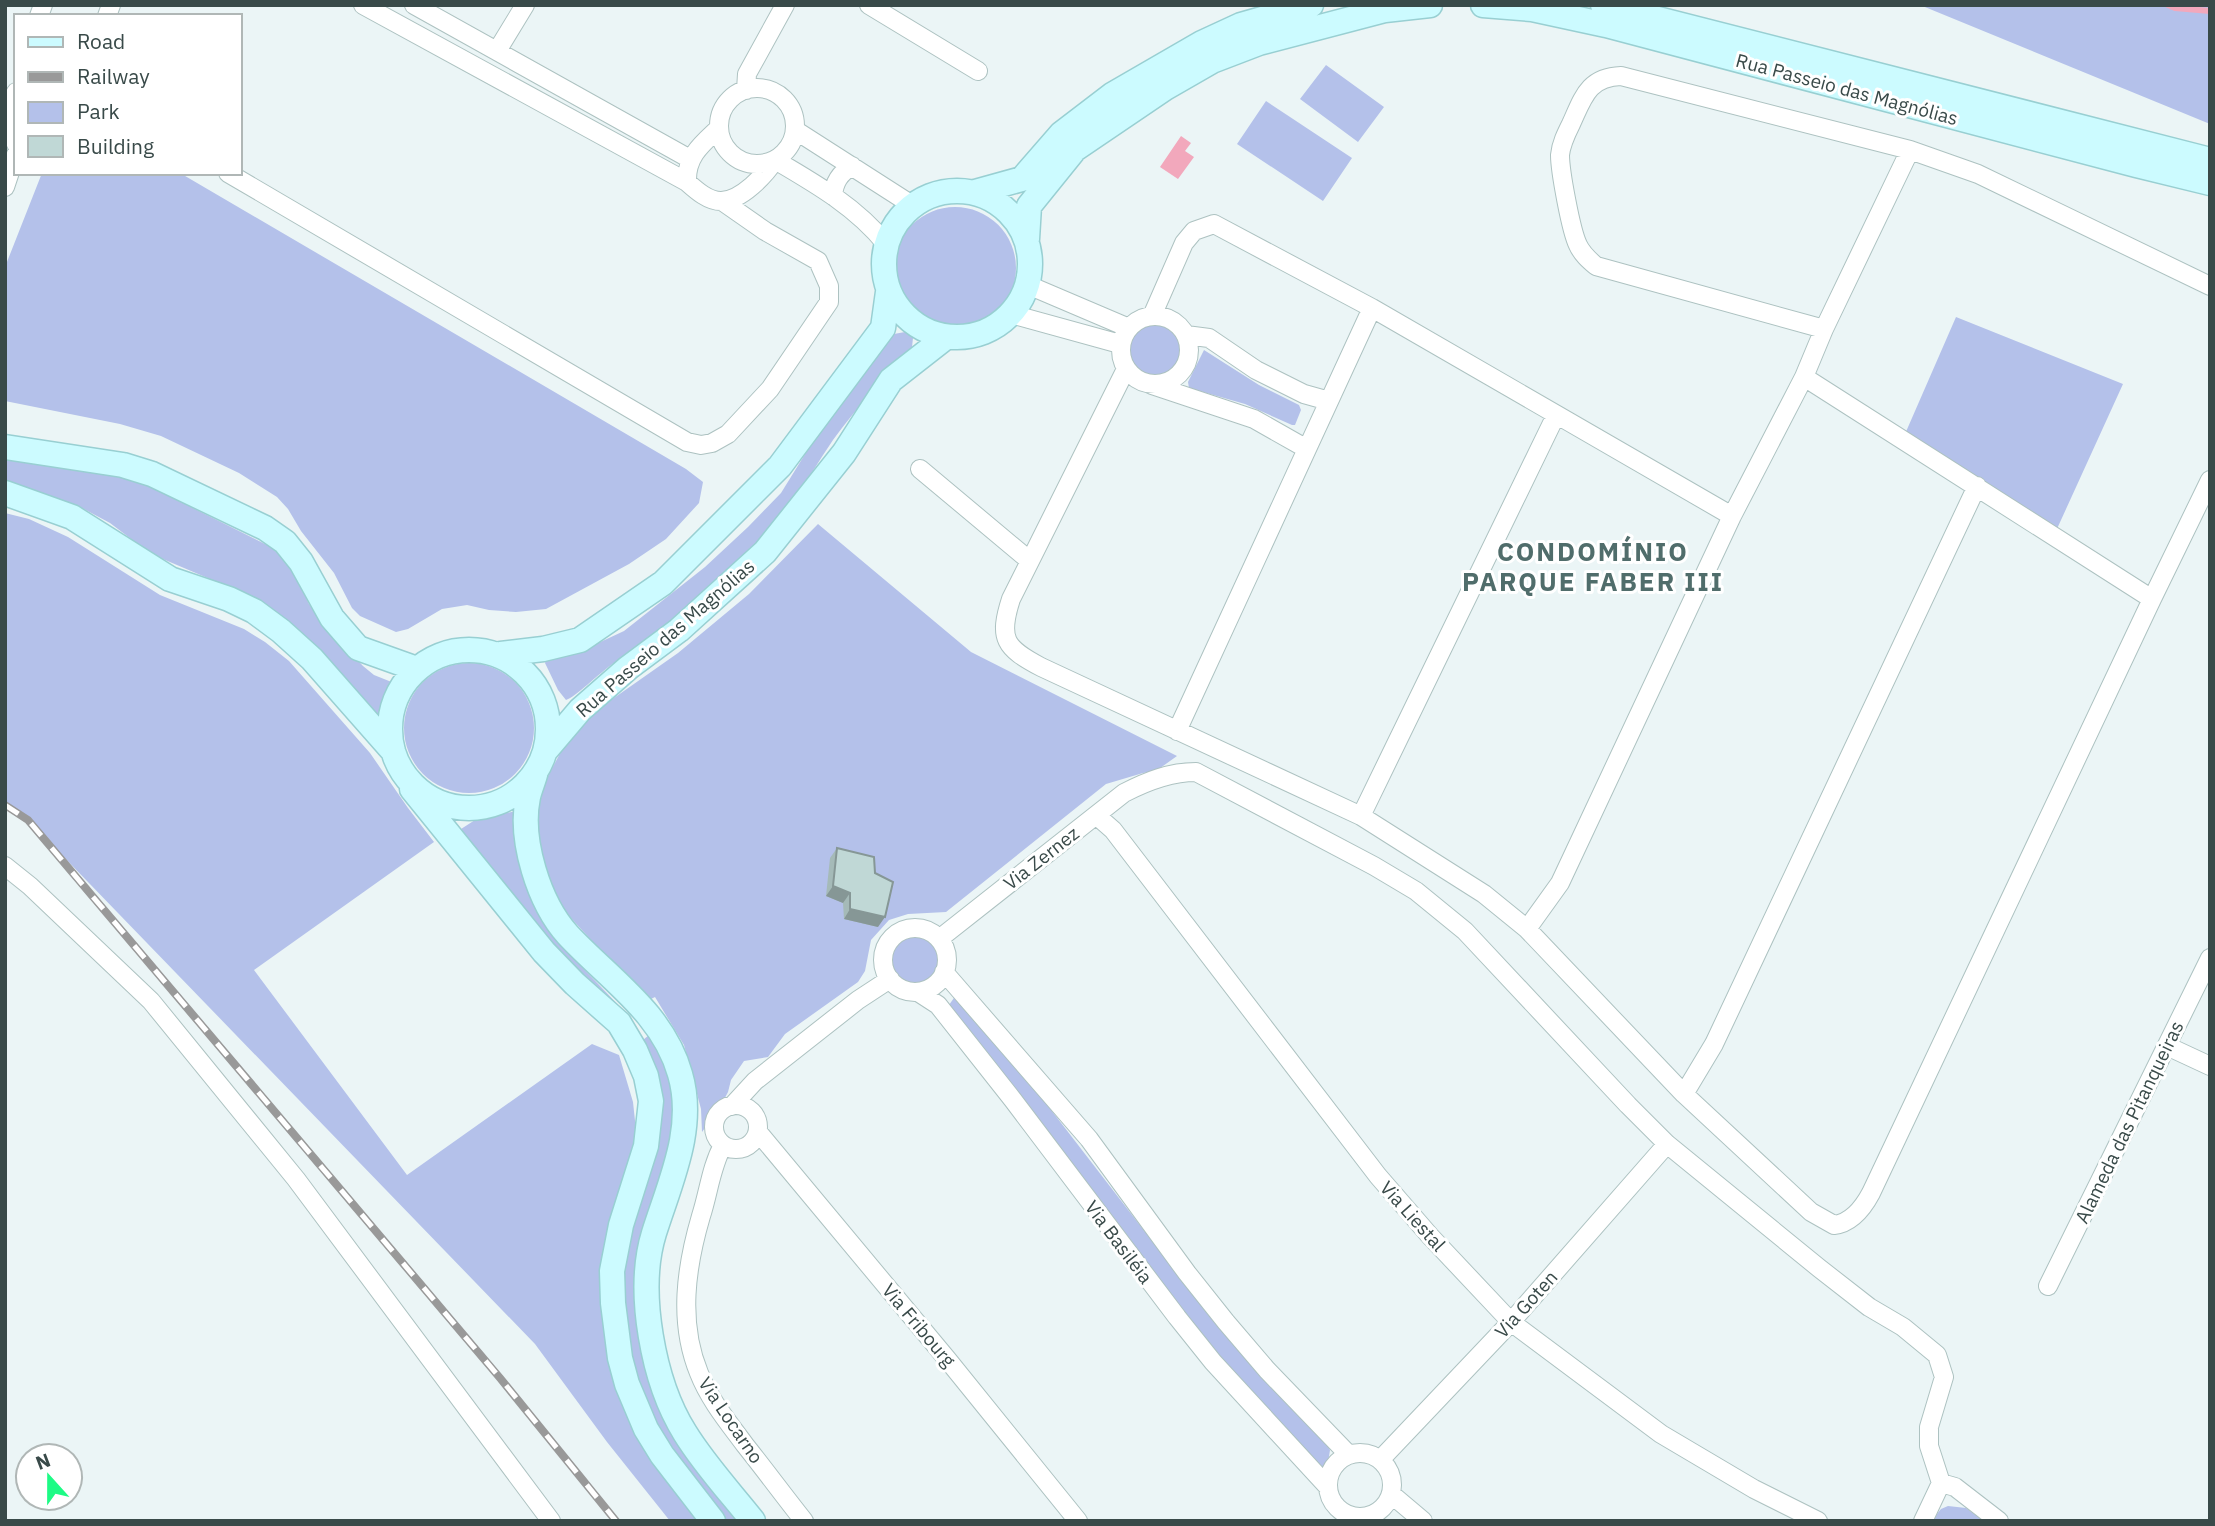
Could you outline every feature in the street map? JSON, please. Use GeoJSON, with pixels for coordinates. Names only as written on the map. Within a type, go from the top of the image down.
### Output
{"type":"FeatureCollection","features":[{"type":"Feature","properties":{"kind":"street"},"geometry":{"type":"LineString","coordinates":[[231,175],[687,442],[702,445],[728,434],[770,389],[829,302],[830,286],[818,261],[722,201],[699,192],[687,182],[363,5]]}},
{"type":"Feature","properties":{"kind":"street"},"geometry":{"type":"LineString","coordinates":[[414,5],[690,159]]}},
{"type":"Feature","properties":{"kind":"street"},"geometry":{"type":"LineString","coordinates":[[497,51],[524,5]]}},
{"type":"Feature","properties":{"kind":"street"},"geometry":{"type":"LineString","coordinates":[[746,90],[747,74],[785,5]]}},
{"type":"Feature","properties":{"kind":"street"},"geometry":{"type":"LineString","coordinates":[[869,5],[978,71]]}},
{"type":"Feature","properties":{"kind":"street"},"geometry":{"type":"LineString","coordinates":[[975,192],[1022,178],[1061,134],[1112,95],[1202,43],[1241,25],[1311,5]]}},
{"type":"Feature","properties":{"kind":"street"},"geometry":{"type":"LineString","coordinates":[[1027,239],[1015,218],[997,202],[975,192],[953,190],[931,195],[912,205],[898,219],[889,234],[883,261],[888,292],[898,309],[928,332],[946,337],[964,337],[997,326],[1011,314],[1028,285],[1031,261],[1027,239],[1029,206],[1075,149],[1165,88],[1212,61],[1259,43],[1385,9],[1430,5]]}},
{"type":"Feature","properties":{"kind":"street","name":"Rua Passeio das Magnólias"},"geometry":{"type":"LineString","coordinates":[[1483,5],[1532,9],[1606,25],[2210,183]]}},
{"type":"Feature","properties":{"kind":"street","name":"Rua Passeio das Magnólias"},"geometry":{"type":"LineString","coordinates":[[1603,5],[2210,160]]}},
{"type":"Feature","properties":{"kind":"street"},"geometry":{"type":"LineString","coordinates":[[1824,329],[1596,266],[1590,261],[1579,248],[1574,233],[1560,156],[1563,141],[1587,90],[1600,80],[1622,76],[1910,150],[1978,174],[2210,286]]}},
{"type":"Feature","properties":{"kind":"street"},"geometry":{"type":"LineString","coordinates":[[722,201],[731,199],[760,180],[775,160],[792,142],[795,117],[790,106],[771,90],[746,90],[735,95],[726,104],[719,128],[729,151],[738,159],[750,163],[775,160],[833,196],[870,224],[886,244]]}},
{"type":"Feature","properties":{"kind":"street"},"geometry":{"type":"LineString","coordinates":[[14,96],[5,112],[14,138]]}},
{"type":"Feature","properties":{"kind":"street"},"geometry":{"type":"LineString","coordinates":[[687,182],[686,171],[690,159],[719,128]]}},
{"type":"Feature","properties":{"kind":"street"},"geometry":{"type":"LineString","coordinates":[[795,130],[912,205]]}},
{"type":"Feature","properties":{"kind":"street"},"geometry":{"type":"LineString","coordinates":[[1527,929],[1560,883],[1732,516],[1804,377],[1824,329],[1910,150]]}},
{"type":"Feature","properties":{"kind":"street"},"geometry":{"type":"LineString","coordinates":[[5,187],[14,160]]}},
{"type":"Feature","properties":{"kind":"street"},"geometry":{"type":"LineString","coordinates":[[833,196],[836,181],[852,166]]}},
{"type":"Feature","properties":{"kind":"street"},"geometry":{"type":"LineString","coordinates":[[1152,316],[1184,243],[1194,231],[1214,224],[1372,308],[1732,516]]}},
{"type":"Feature","properties":{"kind":"street"},"geometry":{"type":"LineString","coordinates":[[1028,285],[1124,336]]}},
{"type":"Feature","properties":{"kind":"street"},"geometry":{"type":"LineString","coordinates":[[713,1521],[662,1455],[646,1429],[627,1384],[620,1357],[612,1270],[621,1225],[646,1146],[650,1101],[646,1076],[619,1023],[544,952],[412,789],[393,751],[389,727],[391,711],[397,695],[414,668],[446,653],[462,650],[501,654],[543,649],[580,640],[663,583],[780,466],[883,328],[888,292]]}},
{"type":"Feature","properties":{"kind":"street"},"geometry":{"type":"LineString","coordinates":[[1177,731],[1372,308]]}},
{"type":"Feature","properties":{"kind":"street"},"geometry":{"type":"LineString","coordinates":[[1011,314],[1124,336]]}},
{"type":"Feature","properties":{"kind":"street"},"geometry":{"type":"LineString","coordinates":[[1152,385],[1172,380],[1180,374],[1189,355],[1189,345],[1186,335],[1172,320],[1152,316],[1135,320],[1124,336],[1120,357],[1126,369],[1142,382],[1254,419],[1307,449]]}},
{"type":"Feature","properties":{"kind":"street"},"geometry":{"type":"LineString","coordinates":[[1186,335],[1209,338],[1256,370],[1304,394],[1329,401]]}},
{"type":"Feature","properties":{"kind":"street","name":"Rua Passeio das Magnólias"},"geometry":{"type":"LineString","coordinates":[[541,761],[580,710],[628,668],[680,630],[765,552],[844,453],[891,380],[946,337]]}},
{"type":"Feature","properties":{"kind":"street"},"geometry":{"type":"LineString","coordinates":[[1126,369],[1011,599],[1004,626],[1010,647],[1041,667],[1362,817],[1484,894],[1527,929],[1684,1094],[1818,1217],[1834,1225],[1847,1221],[1861,1209],[1871,1193],[2210,480]]}},
{"type":"Feature","properties":{"kind":"street"},"geometry":{"type":"LineString","coordinates":[[1804,377],[2152,599]]}},
{"type":"Feature","properties":{"kind":"street"},"geometry":{"type":"LineString","coordinates":[[1362,817],[1556,415]]}},
{"type":"Feature","properties":{"kind":"street"},"geometry":{"type":"LineString","coordinates":[[5,447],[123,465],[152,474],[265,528],[285,542],[301,562],[332,618],[358,648],[414,668]]}},
{"type":"Feature","properties":{"kind":"street"},"geometry":{"type":"LineString","coordinates":[[920,469],[1030,561]]}},
{"type":"Feature","properties":{"kind":"street"},"geometry":{"type":"LineString","coordinates":[[1684,1094],[1714,1044],[1977,486]]}},
{"type":"Feature","properties":{"kind":"street"},"geometry":{"type":"LineString","coordinates":[[5,493],[72,517],[170,579],[229,599],[254,611],[312,659],[393,751]]}},
{"type":"Feature","properties":{"kind":"street"},"geometry":{"type":"LineString","coordinates":[[501,654],[524,671],[542,698],[548,714],[549,731],[528,798],[528,850],[545,899],[566,933],[642,1007],[672,1051],[680,1074],[685,1097],[683,1131],[673,1182],[654,1234],[649,1261],[646,1292],[650,1330],[665,1389],[684,1431],[753,1521]]}},
{"type":"Feature","properties":{"kind":"street"},"geometry":{"type":"LineString","coordinates":[[412,789],[442,804],[458,808],[492,805],[521,789],[541,761]]}},
{"type":"Feature","properties":{"kind":"street","name":"Via Zernez"},"geometry":{"type":"LineString","coordinates":[[939,939],[1124,793],[1147,782],[1182,772],[1196,772],[1325,839],[1416,891],[1465,931],[1667,1144],[1819,1268],[1869,1307],[1903,1327],[1937,1356],[1944,1377],[1929,1427],[1929,1446],[1941,1483]]}},
{"type":"Feature","properties":{"kind":"street","name":"Via Liestal"},"geometry":{"type":"LineString","coordinates":[[1097,816],[1113,830],[1378,1175],[1430,1236],[1511,1322],[1661,1434],[1754,1489],[1818,1521]]}},
{"type":"Feature","properties":{"kind":"street"},"geometry":{"type":"LineString","coordinates":[[5,866],[30,886],[151,1001],[296,1179],[551,1521]]}},
{"type":"Feature","properties":{"kind":"street"},"geometry":{"type":"LineString","coordinates":[[915,928],[924,930],[939,939],[946,955],[944,972],[934,986],[918,992],[902,989],[890,979],[883,963],[886,946],[898,933],[915,928]]}},
{"type":"Feature","properties":{"kind":"street","name":"Alameda das Pitanqueiras"},"geometry":{"type":"LineString","coordinates":[[2048,1286],[2210,958]]}},
{"type":"Feature","properties":{"kind":"street","name":"Via Basiléia"},"geometry":{"type":"LineString","coordinates":[[944,972],[1089,1139],[1226,1322],[1267,1370],[1349,1455]]}},
{"type":"Feature","properties":{"kind":"street"},"geometry":{"type":"LineString","coordinates":[[732,1106],[746,1108],[756,1118],[758,1132],[751,1144],[744,1148],[723,1145],[715,1133],[720,1113],[732,1106],[755,1081],[858,1000],[890,979]]}},
{"type":"Feature","properties":{"kind":"street","name":"Via Basiléia"},"geometry":{"type":"LineString","coordinates":[[918,992],[937,1005],[1213,1362],[1328,1487]]}},
{"type":"Feature","properties":{"kind":"street"},"geometry":{"type":"LineString","coordinates":[[619,1023],[642,1007]]}},
{"type":"Feature","properties":{"kind":"street"},"geometry":{"type":"LineString","coordinates":[[2166,1046],[2210,1066]]}},
{"type":"Feature","properties":{"kind":"street","name":"Via Fribourg"},"geometry":{"type":"LineString","coordinates":[[758,1132],[939,1348],[1078,1521]]}},
{"type":"Feature","properties":{"kind":"street","name":"Via Goten"},"geometry":{"type":"LineString","coordinates":[[1380,1460],[1511,1322],[1667,1144]]}},
{"type":"Feature","properties":{"kind":"street","name":"Via Locarno"},"geometry":{"type":"LineString","coordinates":[[723,1145],[714,1162],[695,1235],[687,1280],[686,1306],[694,1356],[699,1373],[726,1418],[804,1521]]}},
{"type":"Feature","properties":{"kind":"street"},"geometry":{"type":"LineString","coordinates":[[1367,1454],[1380,1460],[1391,1476],[1391,1494],[1387,1503],[1372,1518],[1333,1515],[1333,1503],[1328,1487],[1333,1468],[1349,1455],[1367,1454]]}},
{"type":"Feature","properties":{"kind":"street"},"geometry":{"type":"LineString","coordinates":[[1923,1521],[1941,1483],[1955,1488],[1999,1521]]}},
{"type":"Feature","properties":{"kind":"street"},"geometry":{"type":"LineString","coordinates":[[1391,1494],[1423,1521]]}},
{"type":"Feature","properties":{"kind":"green space"},"geometry":{"type":"Polygon","coordinates":[[[1920,5],[2210,5],[2210,124],[1920,5]]]}},
{"type":"Feature","properties":{"kind":"green space"},"geometry":{"type":"Polygon","coordinates":[[[1326,65],[1384,107],[1358,142],[1300,99],[1326,65]]]}},
{"type":"Feature","properties":{"kind":"green space"},"geometry":{"type":"Polygon","coordinates":[[[1266,101],[1352,158],[1323,201],[1237,144],[1266,101]]]}},
{"type":"Feature","properties":{"kind":"green space"},"geometry":{"type":"Polygon","coordinates":[[[41,175],[183,175],[686,469],[703,482],[699,503],[666,539],[629,564],[546,609],[516,612],[467,605],[442,609],[408,629],[396,632],[360,616],[352,608],[334,573],[301,531],[288,509],[277,497],[239,473],[161,436],[120,424],[5,401],[5,267],[41,175]]]}},
{"type":"Feature","properties":{"kind":"green space"},"geometry":{"type":"Polygon","coordinates":[[[955,207],[978,211],[998,225],[1012,245],[1016,268],[1012,291],[998,311],[978,325],[955,329],[932,325],[912,311],[898,291],[894,268],[898,245],[912,225],[932,211],[955,207]]]}},
{"type":"Feature","properties":{"kind":"green space"},"geometry":{"type":"Polygon","coordinates":[[[1956,317],[2123,384],[2056,531],[1905,434],[1956,317]]]}},
{"type":"Feature","properties":{"kind":"green space"},"geometry":{"type":"Polygon","coordinates":[[[1154,325],[1164,327],[1172,333],[1178,341],[1178,361],[1172,369],[1164,375],[1154,377],[1144,375],[1136,369],[1130,361],[1128,351],[1130,341],[1136,333],[1144,327],[1154,325]]]}},
{"type":"Feature","properties":{"kind":"green space"},"geometry":{"type":"Polygon","coordinates":[[[905,332],[913,338],[912,347],[842,428],[789,507],[759,544],[726,577],[688,608],[566,700],[558,690],[546,660],[581,651],[624,631],[705,567],[781,493],[833,409],[894,334],[905,332]]]}},
{"type":"Feature","properties":{"kind":"green space"},"geometry":{"type":"Polygon","coordinates":[[[1204,350],[1259,385],[1299,405],[1301,410],[1295,425],[1245,404],[1189,388],[1188,382],[1204,350]]]}},
{"type":"Feature","properties":{"kind":"green space"},"geometry":{"type":"Polygon","coordinates":[[[5,458],[32,464],[73,466],[137,480],[271,547],[290,564],[309,604],[321,621],[363,666],[374,675],[394,683],[384,715],[376,715],[326,656],[257,599],[151,554],[110,523],[82,508],[5,481],[5,458]]]}},
{"type":"Feature","properties":{"kind":"green space"},"geometry":{"type":"Polygon","coordinates":[[[5,513],[29,519],[68,537],[160,595],[244,629],[265,642],[289,661],[370,753],[434,842],[254,970],[407,1175],[592,1044],[619,1055],[633,1102],[636,1130],[625,1182],[612,1212],[602,1302],[700,1521],[670,1521],[607,1442],[535,1344],[28,820],[5,803],[5,513]]]}},
{"type":"Feature","properties":{"kind":"green space"},"geometry":{"type":"Polygon","coordinates":[[[818,524],[971,652],[1177,756],[1156,771],[1106,784],[946,912],[908,914],[889,920],[871,940],[865,971],[858,982],[785,1034],[768,1057],[744,1061],[731,1080],[719,1109],[702,1132],[701,1109],[684,1045],[655,997],[647,1001],[555,897],[545,878],[535,820],[546,780],[566,742],[594,712],[678,653],[749,594],[818,524]]]}},
{"type":"Feature","properties":{"kind":"green space"},"geometry":{"type":"Polygon","coordinates":[[[469,663],[494,668],[515,682],[529,703],[534,728],[529,753],[515,774],[494,788],[469,793],[444,788],[423,774],[409,753],[404,728],[409,703],[423,682],[444,668],[469,663]]]}},
{"type":"Feature","properties":{"kind":"green space"},"geometry":{"type":"Polygon","coordinates":[[[516,811],[543,921],[556,940],[625,1012],[564,961],[461,829],[475,820],[516,811]]]}},
{"type":"Feature","properties":{"kind":"green space"},"geometry":{"type":"Polygon","coordinates":[[[913,935],[932,942],[939,961],[932,980],[913,987],[894,980],[887,961],[894,942],[913,935]]]}},
{"type":"Feature","properties":{"kind":"green space"},"geometry":{"type":"Polygon","coordinates":[[[956,995],[964,997],[1203,1307],[1272,1389],[1327,1445],[1330,1450],[1325,1471],[1243,1385],[1186,1316],[949,1005],[956,995]]]}},
{"type":"Feature","properties":{"kind":"green space"},"geometry":{"type":"Polygon","coordinates":[[[653,1035],[671,1078],[674,1121],[639,1322],[742,1521],[721,1521],[666,1449],[633,1372],[622,1276],[632,1217],[643,1040],[653,1035]]]}},
{"type":"Feature","properties":{"kind":"green space"},"geometry":{"type":"Polygon","coordinates":[[[1948,1506],[1966,1508],[1984,1521],[1931,1521],[1941,1509],[1948,1506]]]}},
{"type":"Feature","properties":{"kind":"shaded area"},"geometry":{"type":"Polygon","coordinates":[[[1181,136],[1191,143],[1185,151],[1194,157],[1178,179],[1160,167],[1181,136]]]}},
{"type":"Feature","properties":{"kind":"building"},"geometry":{"type":"Polygon","coordinates":[[[837,848],[874,857],[875,873],[893,882],[885,917],[850,909],[850,893],[833,886],[837,848]]]}},
{"type":"Feature","properties":{"kind":"waterway"},"geometry":{"type":"LineString","coordinates":[[2168,5],[2210,11]]}},
{"type":"Feature","properties":{"kind":"railway"},"geometry":{"type":"LineString","coordinates":[[5,805],[28,820],[500,1378],[616,1521]]}},
{"type":"Feature","properties":{"kind":"district","name":"CONDOMÍNIO PARQUE FABER III"},"geometry":{"type":"Point","coordinates":[1593,567]}}]}
